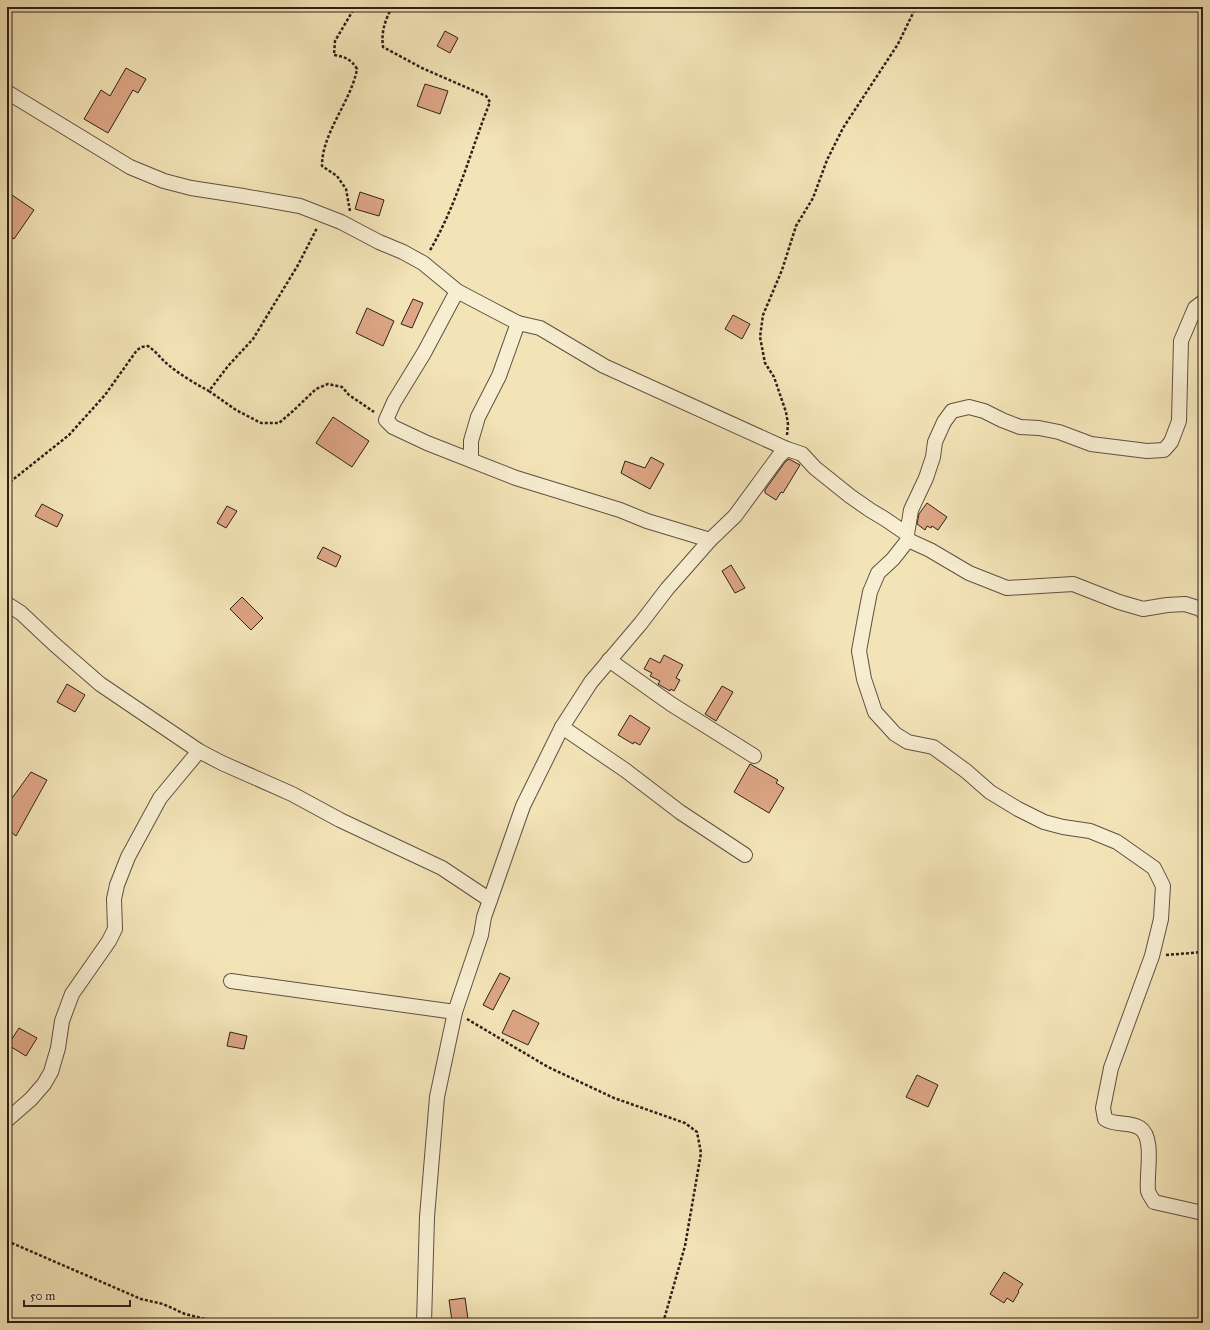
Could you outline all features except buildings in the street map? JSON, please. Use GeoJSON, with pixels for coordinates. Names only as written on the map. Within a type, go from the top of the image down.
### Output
{"type":"FeatureCollection","features":[{"type":"Feature","properties":{"kind":"street"},"geometry":{"type":"LineString","coordinates":[[7,92],[130,167],[164,181],[191,188],[300,206],[341,222],[360,233],[423,263],[457,291],[518,323],[540,328],[604,366],[802,454],[815,468],[850,496],[885,519],[907,537],[969,573],[1007,588],[1073,584],[1119,602],[1143,609],[1167,604],[1185,604],[1203,612]]}},
{"type":"Feature","properties":{"kind":"street"},"geometry":{"type":"LineString","coordinates":[[457,291],[424,353],[394,402],[386,420],[393,427],[427,443],[516,478],[710,540]]}},
{"type":"Feature","properties":{"kind":"street"},"geometry":{"type":"LineString","coordinates":[[1203,302],[1195,308],[1181,341],[1179,421],[1171,442],[1164,450],[1147,451],[1091,444],[1059,432],[1039,428],[1020,427],[969,406],[952,410],[944,422],[935,442],[933,457],[926,478],[911,510],[907,537],[893,559],[878,573],[870,592],[859,651],[864,679],[875,712],[895,734],[908,742],[933,747],[990,792],[1018,809],[1044,822],[1063,827],[1090,831],[1117,842],[1154,868],[1163,886],[1161,919],[1152,956],[1111,1068],[1103,1108],[1105,1119],[1109,1122],[1127,1123],[1140,1128],[1146,1134],[1148,1143],[1148,1192],[1154,1202],[1203,1213]]}},
{"type":"Feature","properties":{"kind":"street"},"geometry":{"type":"LineString","coordinates":[[471,460],[471,441],[478,417],[499,376],[518,323]]}},
{"type":"Feature","properties":{"kind":"street"},"geometry":{"type":"LineString","coordinates":[[424,1323],[427,1217],[437,1098],[455,1012],[481,935],[484,917],[523,806],[562,727],[590,682],[641,623],[667,589],[710,540],[735,516],[779,456],[788,449]]}},
{"type":"Feature","properties":{"kind":"street"},"geometry":{"type":"LineString","coordinates":[[7,604],[21,613],[100,684],[199,751],[222,763],[292,794],[340,820],[442,868],[490,900]]}},
{"type":"Feature","properties":{"kind":"street"},"geometry":{"type":"LineString","coordinates":[[609,660],[671,704],[754,756]]}},
{"type":"Feature","properties":{"kind":"street"},"geometry":{"type":"LineString","coordinates":[[562,727],[624,770],[680,812],[745,855]]}},
{"type":"Feature","properties":{"kind":"street"},"geometry":{"type":"LineString","coordinates":[[7,1120],[31,1099],[44,1084],[51,1072],[58,1048],[62,1021],[72,994],[109,941],[115,929],[114,899],[117,885],[128,857],[160,798],[199,751]]}},
{"type":"Feature","properties":{"kind":"street"},"geometry":{"type":"LineString","coordinates":[[231,981],[455,1012]]}},
{"type":"Feature","properties":{"kind":"path"},"geometry":{"type":"LineString","coordinates":[[355,7],[335,41],[334,55],[347,58],[353,63],[357,69],[355,79],[327,141],[322,157],[322,166],[337,176],[346,189],[350,212],[360,233]]}},
{"type":"Feature","properties":{"kind":"path"},"geometry":{"type":"LineString","coordinates":[[392,7],[381,36],[383,47],[422,68],[486,96],[490,102],[477,134],[454,202],[441,232],[423,263]]}},
{"type":"Feature","properties":{"kind":"path"},"geometry":{"type":"LineString","coordinates":[[788,449],[786,434],[788,424],[786,412],[774,377],[765,363],[760,337],[763,315],[782,270],[796,226],[814,198],[827,160],[843,128],[898,44],[916,7]]}},
{"type":"Feature","properties":{"kind":"path"},"geometry":{"type":"LineString","coordinates":[[209,391],[228,366],[253,339],[298,265],[324,215]]}},
{"type":"Feature","properties":{"kind":"path"},"geometry":{"type":"LineString","coordinates":[[7,486],[68,435],[105,394],[137,350],[142,347],[148,346],[165,362],[196,384],[209,391],[236,410],[260,423],[279,423],[316,389],[328,384],[342,386],[349,395],[386,420]]}},
{"type":"Feature","properties":{"kind":"path"},"geometry":{"type":"LineString","coordinates":[[1152,956],[1203,952]]}},
{"type":"Feature","properties":{"kind":"path"},"geometry":{"type":"LineString","coordinates":[[455,1012],[548,1067],[614,1098],[685,1123],[697,1132],[701,1153],[685,1246],[663,1323]]}},
{"type":"Feature","properties":{"kind":"path"},"geometry":{"type":"LineString","coordinates":[[7,1241],[141,1299],[163,1304],[185,1314],[221,1323]]}}]}
